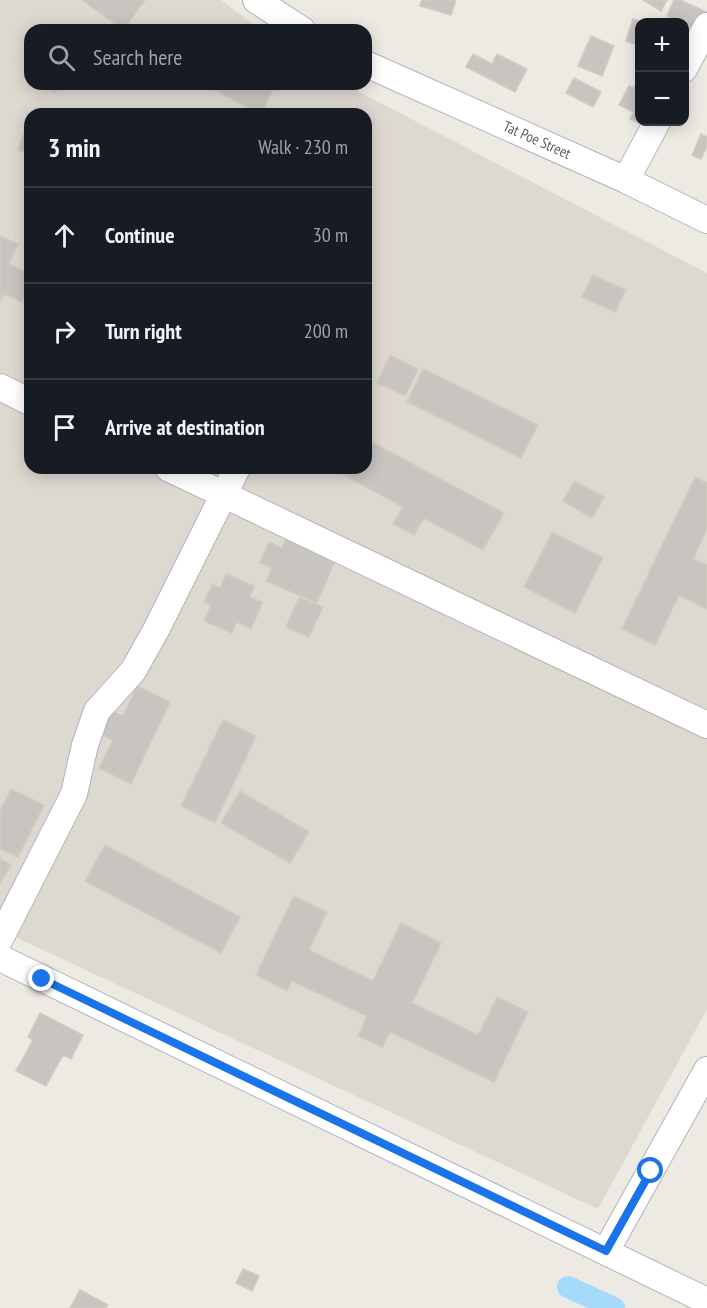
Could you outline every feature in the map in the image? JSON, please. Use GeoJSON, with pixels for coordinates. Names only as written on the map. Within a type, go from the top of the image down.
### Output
{"type":"FeatureCollection","features":[{"type":"Feature","properties":{"kind":"street"},"geometry":{"type":"LineString","coordinates":[[256,0],[293,24]]}},
{"type":"Feature","properties":{"kind":"street"},"geometry":{"type":"LineString","coordinates":[[689,60],[707,26]]}},
{"type":"Feature","properties":{"kind":"street","name":"Tat Poe Street"},"geometry":{"type":"LineString","coordinates":[[372,67],[626,180],[707,220]]}},
{"type":"Feature","properties":{"kind":"street"},"geometry":{"type":"LineString","coordinates":[[626,180],[655,126]]}},
{"type":"Feature","properties":{"kind":"street"},"geometry":{"type":"LineString","coordinates":[[0,387],[24,399]]}},
{"type":"Feature","properties":{"kind":"street"},"geometry":{"type":"LineString","coordinates":[[180,474],[707,725]]}},
{"type":"Feature","properties":{"kind":"street"},"geometry":{"type":"LineString","coordinates":[[0,939],[74,794],[85,745],[97,711],[119,689],[133,670],[156,630],[234,474]]}},
{"type":"Feature","properties":{"kind":"street"},"geometry":{"type":"LineString","coordinates":[[0,958],[707,1301]]}},
{"type":"Feature","properties":{"kind":"street"},"geometry":{"type":"LineString","coordinates":[[606,1251],[707,1070]]}},
{"type":"Feature","properties":{"kind":"shaded area"},"geometry":{"type":"Polygon","coordinates":[[[0,0],[221,0],[253,24],[24,24],[24,90],[356,90],[707,273],[707,1009],[598,1209],[0,930],[0,0]]]}},
{"type":"Feature","properties":{"kind":"building"},"geometry":{"type":"Polygon","coordinates":[[[82,0],[145,0],[127,24],[115,24],[82,0]]]}},
{"type":"Feature","properties":{"kind":"building"},"geometry":{"type":"Polygon","coordinates":[[[422,0],[456,0],[451,15],[420,6],[422,0]]]}},
{"type":"Feature","properties":{"kind":"building"},"geometry":{"type":"Polygon","coordinates":[[[643,0],[667,0],[661,11],[643,0]]]}},
{"type":"Feature","properties":{"kind":"building"},"geometry":{"type":"Polygon","coordinates":[[[674,0],[680,0],[707,12],[700,31],[689,26],[689,18],[667,16],[674,0]]]}},
{"type":"Feature","properties":{"kind":"building"},"geometry":{"type":"Polygon","coordinates":[[[633,19],[635,20],[635,44],[626,41],[633,19]]]}},
{"type":"Feature","properties":{"kind":"building"},"geometry":{"type":"Polygon","coordinates":[[[591,36],[614,46],[602,76],[578,66],[591,36]]]}},
{"type":"Feature","properties":{"kind":"building"},"geometry":{"type":"Polygon","coordinates":[[[473,54],[492,64],[497,54],[527,69],[515,92],[466,67],[473,54]]]}},
{"type":"Feature","properties":{"kind":"building"},"geometry":{"type":"Polygon","coordinates":[[[574,78],[601,92],[593,107],[566,93],[574,78]]]}},
{"type":"Feature","properties":{"kind":"building"},"geometry":{"type":"Polygon","coordinates":[[[629,86],[634,88],[635,86],[635,121],[630,119],[634,112],[619,105],[629,86]]]}},
{"type":"Feature","properties":{"kind":"building"},"geometry":{"type":"Polygon","coordinates":[[[214,90],[273,90],[264,108],[249,108],[214,90]]]}},
{"type":"Feature","properties":{"kind":"building"},"geometry":{"type":"Polygon","coordinates":[[[24,133],[24,152],[18,150],[24,133]]]}},
{"type":"Feature","properties":{"kind":"building"},"geometry":{"type":"Polygon","coordinates":[[[701,134],[707,137],[707,146],[701,159],[692,155],[701,134]]]}},
{"type":"Feature","properties":{"kind":"building"},"geometry":{"type":"Polygon","coordinates":[[[0,236],[18,244],[9,264],[24,271],[24,298],[22,302],[4,294],[0,302],[0,236]]]}},
{"type":"Feature","properties":{"kind":"building"},"geometry":{"type":"Polygon","coordinates":[[[593,275],[626,290],[615,312],[582,297],[593,275]]]}},
{"type":"Feature","properties":{"kind":"building"},"geometry":{"type":"Polygon","coordinates":[[[390,355],[418,369],[405,396],[377,383],[390,355]]]}},
{"type":"Feature","properties":{"kind":"building"},"geometry":{"type":"Polygon","coordinates":[[[423,369],[538,425],[521,458],[407,402],[423,369]]]}},
{"type":"Feature","properties":{"kind":"building"},"geometry":{"type":"Polygon","coordinates":[[[372,442],[504,513],[483,550],[424,518],[414,535],[393,524],[403,507],[344,475],[372,474],[372,442]]]}},
{"type":"Feature","properties":{"kind":"building"},"geometry":{"type":"Polygon","coordinates":[[[695,477],[707,483],[707,529],[693,559],[707,565],[707,609],[679,595],[655,645],[622,629],[695,477]]]}},
{"type":"Feature","properties":{"kind":"building"},"geometry":{"type":"Polygon","coordinates":[[[574,481],[604,497],[592,518],[563,501],[574,481]]]}},
{"type":"Feature","properties":{"kind":"building"},"geometry":{"type":"Polygon","coordinates":[[[552,532],[603,558],[575,613],[524,587],[552,532]]]}},
{"type":"Feature","properties":{"kind":"building"},"geometry":{"type":"Polygon","coordinates":[[[286,538],[336,559],[317,603],[266,581],[272,568],[260,563],[269,542],[282,548],[286,538]]]}},
{"type":"Feature","properties":{"kind":"building"},"geometry":{"type":"Polygon","coordinates":[[[226,574],[254,586],[250,597],[263,602],[251,629],[237,622],[232,633],[204,621],[211,605],[204,602],[212,584],[220,588],[226,574]]]}},
{"type":"Feature","properties":{"kind":"building"},"geometry":{"type":"Polygon","coordinates":[[[299,597],[323,607],[309,637],[286,627],[299,597]]]}},
{"type":"Feature","properties":{"kind":"building"},"geometry":{"type":"Polygon","coordinates":[[[137,686],[170,702],[131,784],[99,768],[113,740],[98,733],[110,710],[123,716],[137,686]]]}},
{"type":"Feature","properties":{"kind":"building"},"geometry":{"type":"Polygon","coordinates":[[[223,720],[256,736],[215,823],[181,806],[223,720]]]}},
{"type":"Feature","properties":{"kind":"building"},"geometry":{"type":"Polygon","coordinates":[[[11,789],[44,805],[18,857],[0,849],[0,811],[11,789]]]}},
{"type":"Feature","properties":{"kind":"building"},"geometry":{"type":"Polygon","coordinates":[[[240,791],[309,832],[290,863],[221,823],[240,791]]]}},
{"type":"Feature","properties":{"kind":"building"},"geometry":{"type":"Polygon","coordinates":[[[105,845],[240,917],[221,953],[85,881],[105,845]]]}},
{"type":"Feature","properties":{"kind":"building"},"geometry":{"type":"Polygon","coordinates":[[[0,859],[11,865],[0,884],[0,859]]]}},
{"type":"Feature","properties":{"kind":"building"},"geometry":{"type":"Polygon","coordinates":[[[294,896],[327,912],[309,950],[373,981],[401,923],[441,943],[412,1003],[478,1035],[497,997],[528,1012],[494,1082],[390,1032],[382,1047],[358,1036],[367,1016],[292,981],[287,991],[256,975],[294,896]]]}},
{"type":"Feature","properties":{"kind":"building"},"geometry":{"type":"Polygon","coordinates":[[[40,1013],[83,1035],[71,1059],[63,1055],[46,1086],[16,1071],[33,1040],[28,1037],[40,1013]]]}},
{"type":"Feature","properties":{"kind":"building"},"geometry":{"type":"Polygon","coordinates":[[[243,1269],[259,1276],[252,1291],[236,1283],[243,1269]]]}},
{"type":"Feature","properties":{"kind":"building"},"geometry":{"type":"Polygon","coordinates":[[[80,1290],[108,1305],[106,1308],[70,1308],[80,1290]]]}},
{"type":"Feature","properties":{"kind":"waterway"},"geometry":{"type":"LineString","coordinates":[[568,1287],[614,1308]]}},
{"type":"Feature","properties":{"kind":"route"},"geometry":{"type":"LineString","coordinates":[[42,979],[606,1251],[651,1171]]}}]}
